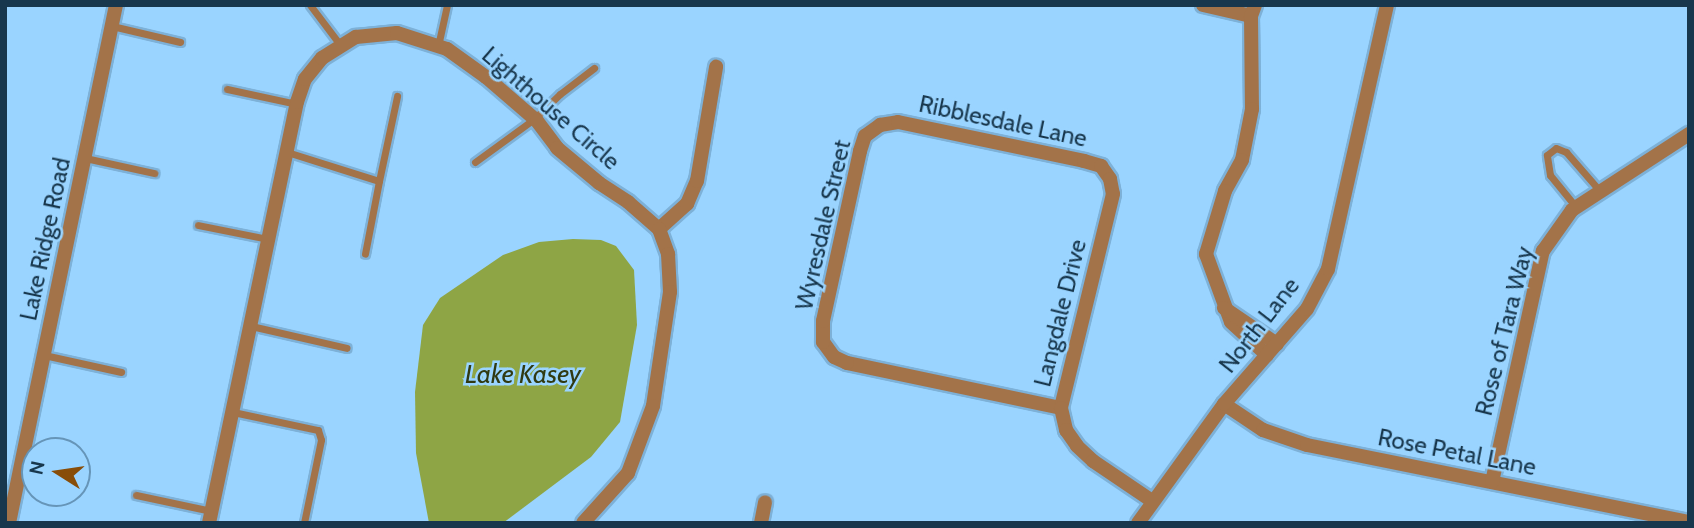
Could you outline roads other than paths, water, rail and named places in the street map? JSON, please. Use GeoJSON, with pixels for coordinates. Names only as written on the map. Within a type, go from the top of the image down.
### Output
{"type":"FeatureCollection","features":[{"type":"Feature","properties":{"kind":"street","name":"Lake Ridge Road"},"geometry":{"type":"LineString","coordinates":[[9,523],[116,5]]}},
{"type":"Feature","properties":{"kind":"street"},"geometry":{"type":"LineString","coordinates":[[1203,5],[1253,10],[1252,109],[1242,160],[1224,191],[1206,254],[1224,308],[1251,324],[1272,349]]}},
{"type":"Feature","properties":{"kind":"street","name":"North Lane"},"geometry":{"type":"LineString","coordinates":[[1138,523],[1224,404],[1307,309],[1328,269],[1387,5]]}},
{"type":"Feature","properties":{"kind":"street","name":"Lighthouse Circle"},"geometry":{"type":"LineString","coordinates":[[210,517],[297,104],[305,79],[322,58],[356,37],[397,33],[438,46],[486,77],[534,119],[557,148],[659,229]]}},
{"type":"Feature","properties":{"kind":"street"},"geometry":{"type":"LineString","coordinates":[[583,523],[628,473],[653,406],[670,292],[668,254],[659,229],[687,204],[697,181],[716,67]]}},
{"type":"Feature","properties":{"kind":"street","name":"Ribblesdale Lane"},"geometry":{"type":"LineString","coordinates":[[880,125],[898,122],[1084,161],[1101,166],[1110,179]]}},
{"type":"Feature","properties":{"kind":"street","name":"Wyresdale Street"},"geometry":{"type":"LineString","coordinates":[[880,125],[865,136],[860,151],[822,321],[823,342],[834,356],[847,363],[1061,408]]}},
{"type":"Feature","properties":{"kind":"street","name":"Rose of Tara Way"},"geometry":{"type":"LineString","coordinates":[[1492,482],[1543,251],[1576,207],[1687,138]]}},
{"type":"Feature","properties":{"kind":"street","name":"Langdale Drive"},"geometry":{"type":"LineString","coordinates":[[1110,179],[1113,194],[1061,408],[1066,430],[1077,446],[1093,461],[1152,501]]}},
{"type":"Feature","properties":{"kind":"street","name":"Rose Petal Lane"},"geometry":{"type":"LineString","coordinates":[[1224,404],[1263,430],[1307,445],[1689,522]]}},
{"type":"Feature","properties":{"kind":"street"},"geometry":{"type":"LineString","coordinates":[[761,523],[765,502]]}},
{"type":"Feature","properties":{"kind":"lane"},"geometry":{"type":"LineString","coordinates":[[310,5],[341,46]]}},
{"type":"Feature","properties":{"kind":"lane"},"geometry":{"type":"LineString","coordinates":[[438,46],[447,5]]}},
{"type":"Feature","properties":{"kind":"lane"},"geometry":{"type":"LineString","coordinates":[[112,26],[180,42]]}},
{"type":"Feature","properties":{"kind":"lane"},"geometry":{"type":"LineString","coordinates":[[475,162],[534,119],[594,68]]}},
{"type":"Feature","properties":{"kind":"lane"},"geometry":{"type":"LineString","coordinates":[[227,89],[297,104]]}},
{"type":"Feature","properties":{"kind":"lane"},"geometry":{"type":"LineString","coordinates":[[365,254],[397,96]]}},
{"type":"Feature","properties":{"kind":"lane"},"geometry":{"type":"LineString","coordinates":[[1576,207],[1550,175],[1547,155],[1556,148],[1566,152],[1600,191]]}},
{"type":"Feature","properties":{"kind":"lane"},"geometry":{"type":"LineString","coordinates":[[286,152],[379,181]]}},
{"type":"Feature","properties":{"kind":"lane"},"geometry":{"type":"LineString","coordinates":[[85,158],[154,173]]}},
{"type":"Feature","properties":{"kind":"lane"},"geometry":{"type":"LineString","coordinates":[[198,225],[268,239]]}},
{"type":"Feature","properties":{"kind":"lane"},"geometry":{"type":"LineString","coordinates":[[250,326],[347,348]]}},
{"type":"Feature","properties":{"kind":"lane"},"geometry":{"type":"LineString","coordinates":[[44,355],[121,372]]}},
{"type":"Feature","properties":{"kind":"lane"},"geometry":{"type":"LineString","coordinates":[[232,412],[318,430],[321,440],[303,523]]}},
{"type":"Feature","properties":{"kind":"lane"},"geometry":{"type":"LineString","coordinates":[[136,495],[210,517]]}},
{"type":"Feature","properties":{"kind":"water","name":"Lake Kasey"},"geometry":{"type":"Polygon","coordinates":[[[601,240],[616,246],[634,270],[637,325],[620,422],[591,457],[503,523],[429,523],[416,453],[415,392],[423,325],[440,298],[503,255],[539,242],[601,240]]]}}]}
